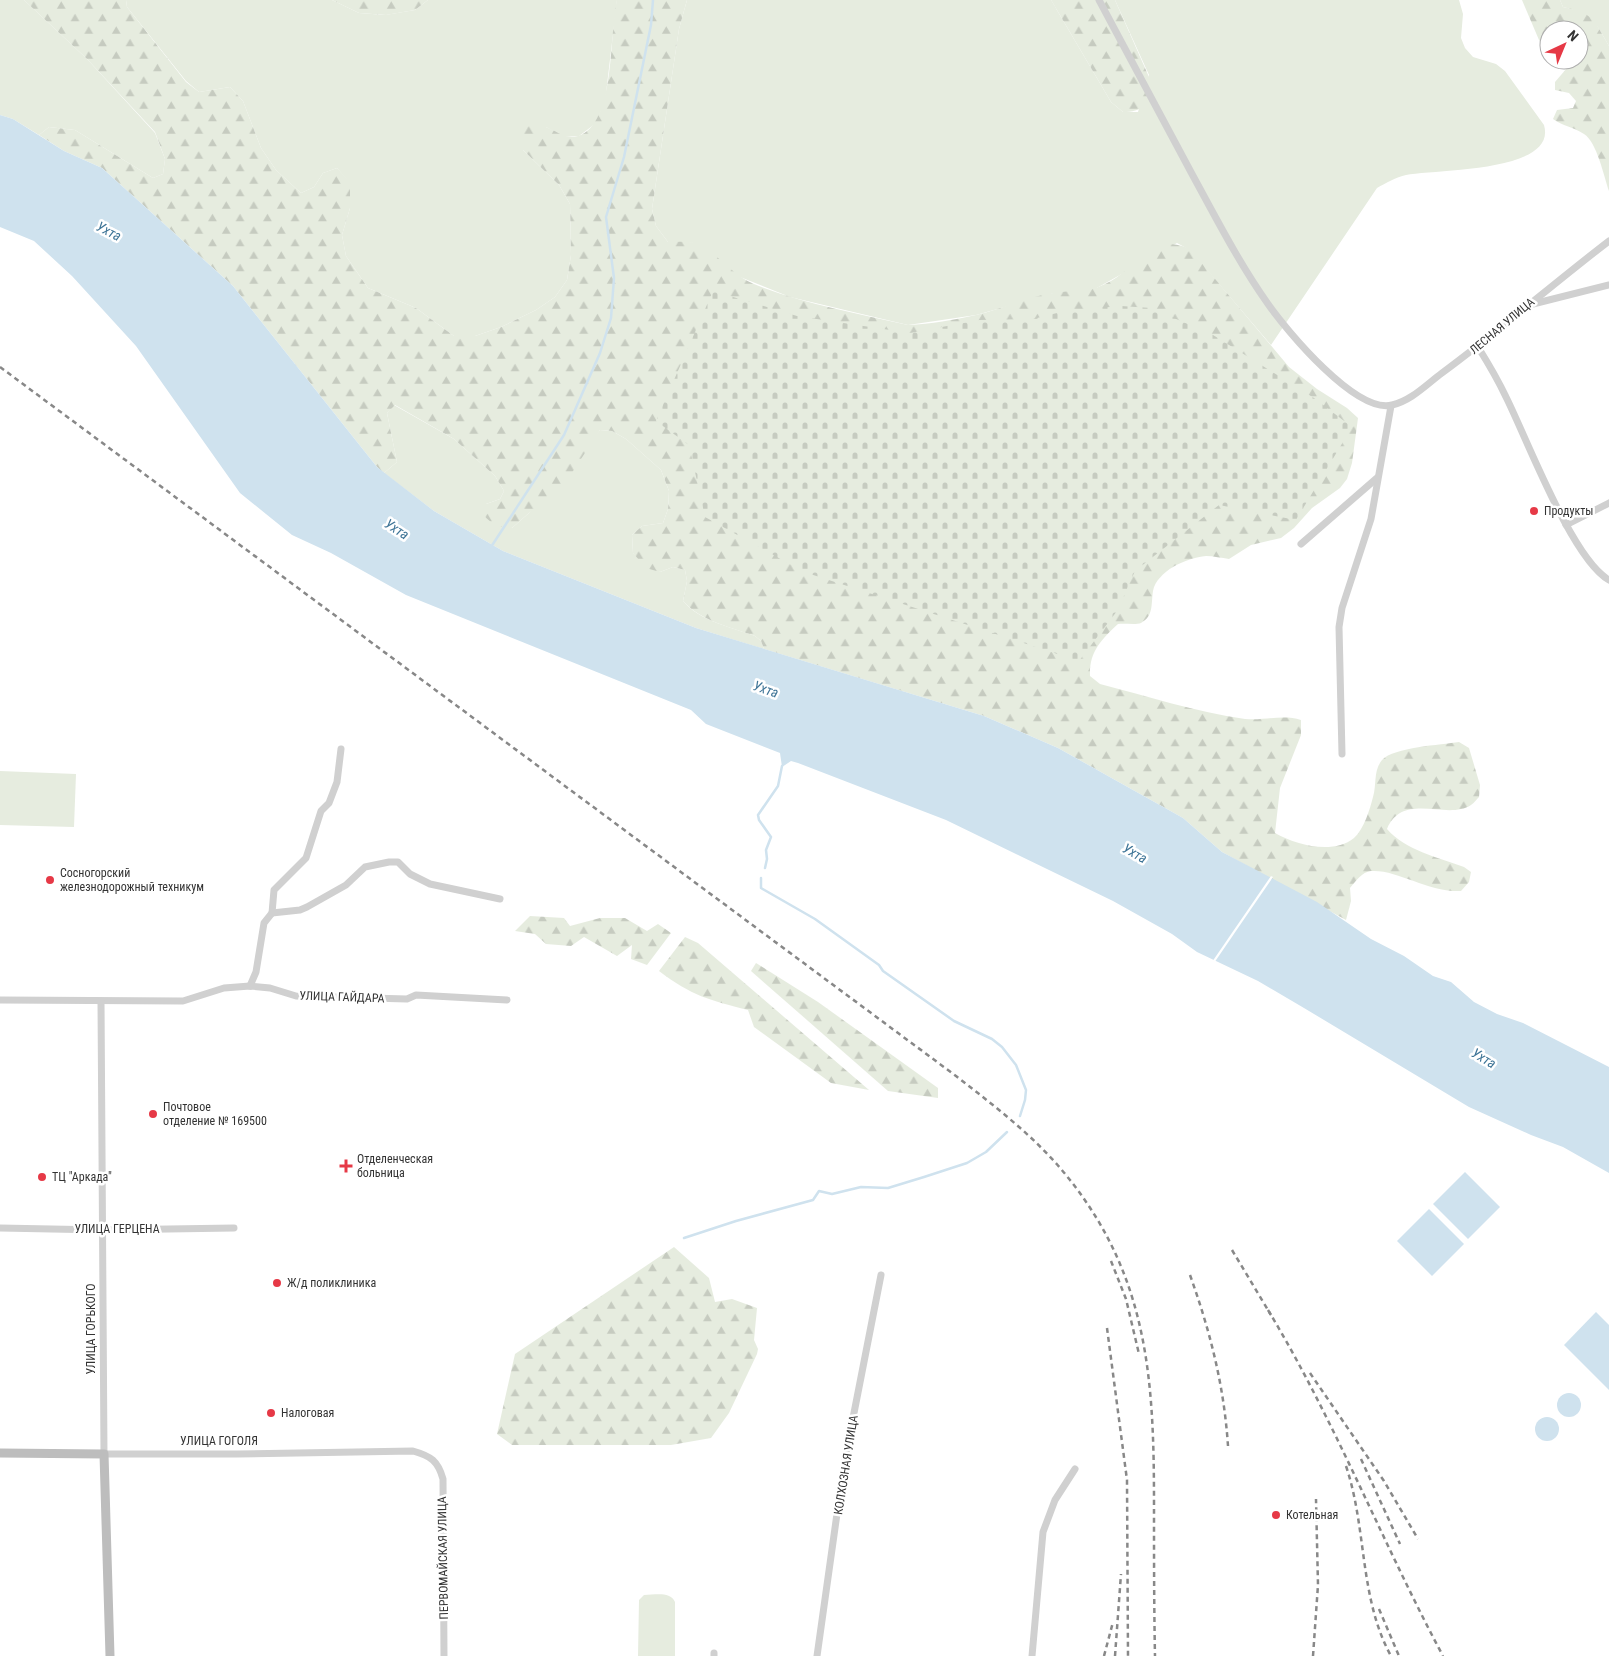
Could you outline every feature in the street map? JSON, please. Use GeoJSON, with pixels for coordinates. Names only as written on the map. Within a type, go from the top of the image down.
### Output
{"type":"FeatureCollection","features":[{"type":"Feature","properties":{"kind":"main road","name":"УЛИЦА ГОГОЛЯ"},"geometry":{"type":"LineString","coordinates":[[0,1453],[104,1454]]}},
{"type":"Feature","properties":{"kind":"main road","name":"УЛИЦА ГОРЬКОГО"},"geometry":{"type":"LineString","coordinates":[[104,1454],[110,1656]]}},
{"type":"Feature","properties":{"kind":"street"},"geometry":{"type":"LineString","coordinates":[[1099,0],[1217,220],[1267,303],[1305,347],[1350,391],[1366,400],[1391,406],[1371,519],[1342,608],[1338,627],[1342,754]]}},
{"type":"Feature","properties":{"kind":"street","name":"ЛЕСНАЯ УЛИЦА"},"geometry":{"type":"LineString","coordinates":[[1391,406],[1408,399],[1478,347],[1526,306],[1609,241]]}},
{"type":"Feature","properties":{"kind":"street"},"geometry":{"type":"LineString","coordinates":[[1526,306],[1609,285]]}},
{"type":"Feature","properties":{"kind":"street"},"geometry":{"type":"LineString","coordinates":[[1478,347],[1506,395],[1566,525],[1598,574],[1609,580]]}},
{"type":"Feature","properties":{"kind":"street"},"geometry":{"type":"LineString","coordinates":[[1301,544],[1377,478]]}},
{"type":"Feature","properties":{"kind":"street"},"geometry":{"type":"LineString","coordinates":[[1566,525],[1609,503]]}},
{"type":"Feature","properties":{"kind":"street"},"geometry":{"type":"LineString","coordinates":[[250,986],[256,972],[264,923],[272,913],[274,890],[306,858],[321,811],[330,803],[338,782],[341,750]]}},
{"type":"Feature","properties":{"kind":"street"},"geometry":{"type":"LineString","coordinates":[[272,913],[307,907],[346,885],[365,868],[389,862],[398,862],[410,874],[430,884],[500,899]]}},
{"type":"Feature","properties":{"kind":"street","name":"УЛИЦА ГАЙДАРА"},"geometry":{"type":"LineString","coordinates":[[0,1000],[183,1001],[224,988],[250,986],[270,988],[296,996],[407,998],[416,996],[507,1000]]}},
{"type":"Feature","properties":{"kind":"street","name":"УЛИЦА ГОРЬКОГО"},"geometry":{"type":"LineString","coordinates":[[102,1001],[104,1454]]}},
{"type":"Feature","properties":{"kind":"street","name":"УЛИЦА ГЕРЦЕНА"},"geometry":{"type":"LineString","coordinates":[[0,1228],[103,1230],[234,1228]]}},
{"type":"Feature","properties":{"kind":"street","name":"КОЛХОЗНАЯ УЛИЦА"},"geometry":{"type":"LineString","coordinates":[[817,1656],[844,1464],[881,1275]]}},
{"type":"Feature","properties":{"kind":"street","name":"УЛИЦА ГОГОЛЯ"},"geometry":{"type":"LineString","coordinates":[[104,1454],[413,1451],[436,1461]]}},
{"type":"Feature","properties":{"kind":"street","name":"ПЕРВОМАЙСКАЯ УЛИЦА"},"geometry":{"type":"LineString","coordinates":[[436,1461],[443,1479],[444,1656]]}},
{"type":"Feature","properties":{"kind":"street"},"geometry":{"type":"LineString","coordinates":[[1032,1656],[1043,1532],[1055,1500],[1075,1469]]}},
{"type":"Feature","properties":{"kind":"green space"},"geometry":{"type":"Polygon","coordinates":[[[0,0],[24,0],[87,59],[155,133],[165,159],[163,174],[153,178],[75,130],[49,127],[39,135],[13,119],[0,115],[0,0]]]}},
{"type":"Feature","properties":{"kind":"green space"},"geometry":{"type":"Polygon","coordinates":[[[24,0],[126,0],[127,7],[186,82],[199,92],[230,87],[243,101],[261,148],[276,170],[301,193],[314,187],[323,173],[337,168],[350,182],[350,208],[342,235],[346,256],[368,288],[416,308],[454,336],[475,336],[501,327],[536,310],[555,297],[567,280],[571,255],[570,204],[559,185],[523,150],[520,134],[526,125],[546,127],[569,137],[578,136],[590,128],[599,115],[605,97],[617,0],[687,0],[679,29],[652,209],[656,226],[668,242],[692,242],[702,246],[745,280],[754,284],[830,308],[908,325],[942,322],[995,310],[1043,295],[1091,289],[1105,284],[1127,270],[1154,248],[1164,245],[1176,245],[1190,249],[1289,367],[1317,389],[1347,408],[1358,418],[1352,463],[1347,479],[1340,488],[1312,508],[1294,528],[1281,538],[1251,545],[1229,559],[1209,556],[1198,557],[1181,563],[1166,572],[1160,577],[1153,591],[1148,617],[1139,624],[1118,624],[1106,636],[1094,653],[1090,676],[1100,684],[1208,712],[1245,719],[1294,718],[1301,720],[1301,735],[1280,788],[1275,833],[1293,841],[1315,846],[1336,846],[1345,843],[1358,834],[1370,807],[1377,769],[1382,760],[1407,749],[1459,742],[1469,748],[1480,785],[1479,797],[1471,805],[1461,809],[1414,809],[1404,811],[1394,818],[1387,829],[1403,843],[1413,848],[1464,867],[1471,872],[1469,882],[1461,891],[1449,891],[1381,871],[1371,871],[1359,877],[1350,888],[1351,901],[1346,920],[1222,852],[1183,818],[1058,748],[984,716],[764,649],[761,641],[755,636],[698,614],[683,601],[687,581],[685,570],[673,567],[660,572],[646,568],[633,553],[632,535],[642,526],[663,523],[668,509],[669,491],[661,470],[626,439],[612,431],[600,430],[560,491],[529,513],[512,528],[494,524],[480,511],[486,504],[500,499],[504,491],[495,476],[454,439],[395,405],[387,413],[397,462],[384,473],[377,467],[233,286],[102,168],[64,151],[39,135],[49,127],[75,130],[153,178],[163,174],[165,159],[155,132],[87,59],[24,0]]]}},
{"type":"Feature","properties":{"kind":"green space"},"geometry":{"type":"Polygon","coordinates":[[[126,0],[332,0],[359,13],[385,15],[415,10],[428,0],[617,0],[605,102],[595,124],[579,136],[564,137],[546,127],[523,150],[559,185],[570,204],[571,255],[567,280],[555,297],[536,310],[501,327],[475,336],[454,336],[416,308],[368,288],[346,256],[342,235],[350,208],[349,182],[337,168],[323,173],[314,187],[301,193],[276,170],[261,148],[243,101],[230,87],[199,92],[186,81],[127,7],[126,0]]]}},
{"type":"Feature","properties":{"kind":"green space"},"geometry":{"type":"Polygon","coordinates":[[[332,0],[428,0],[415,10],[386,15],[359,13],[332,0]]]}},
{"type":"Feature","properties":{"kind":"green space"},"geometry":{"type":"Polygon","coordinates":[[[687,0],[1051,0],[1111,102],[1123,112],[1138,112],[1149,75],[1115,0],[1459,0],[1463,14],[1461,38],[1465,48],[1473,57],[1496,64],[1505,71],[1544,125],[1543,141],[1532,152],[1514,160],[1491,166],[1406,175],[1377,188],[1271,345],[1190,250],[1177,243],[1095,289],[1080,293],[1054,293],[976,315],[908,325],[790,297],[735,275],[694,243],[668,242],[656,226],[652,209],[679,29],[687,0]]]}},
{"type":"Feature","properties":{"kind":"green space"},"geometry":{"type":"Polygon","coordinates":[[[1051,0],[1115,0],[1153,86],[1147,103],[1144,106],[1135,111],[1123,112],[1111,102],[1051,0]]]}},
{"type":"Feature","properties":{"kind":"green space"},"geometry":{"type":"Polygon","coordinates":[[[1522,0],[1560,0],[1563,7],[1581,11],[1594,20],[1609,46],[1609,191],[1593,144],[1589,138],[1553,119],[1557,110],[1573,108],[1576,101],[1569,93],[1555,90],[1555,82],[1565,70],[1589,70],[1589,20],[1539,20],[1539,40],[1522,0]]]}},
{"type":"Feature","properties":{"kind":"green space"},"geometry":{"type":"Polygon","coordinates":[[[1560,0],[1609,0],[1609,46],[1592,20],[1587,16],[1563,7],[1560,0]]]}},
{"type":"Feature","properties":{"kind":"green space"},"geometry":{"type":"Polygon","coordinates":[[[713,291],[797,316],[910,333],[979,320],[1033,319],[1065,311],[1121,306],[1151,308],[1213,335],[1314,398],[1352,427],[1296,520],[1219,505],[1135,571],[1117,611],[1079,661],[804,572],[705,517],[689,445],[656,421],[713,291]]]}},
{"type":"Feature","properties":{"kind":"green space"},"geometry":{"type":"Polygon","coordinates":[[[394,405],[454,439],[495,476],[504,491],[500,499],[486,504],[512,528],[529,513],[600,430],[612,431],[626,439],[661,470],[669,491],[668,509],[663,523],[642,526],[632,535],[633,553],[660,572],[673,567],[685,570],[687,581],[683,601],[690,608],[707,618],[755,636],[761,641],[764,649],[696,628],[503,551],[434,511],[384,473],[397,462],[387,413],[394,405]]]}},
{"type":"Feature","properties":{"kind":"green space"},"geometry":{"type":"Polygon","coordinates":[[[0,771],[76,774],[74,827],[0,825],[0,771]]]}},
{"type":"Feature","properties":{"kind":"green space"},"geometry":{"type":"Polygon","coordinates":[[[530,916],[564,918],[570,926],[600,918],[625,918],[647,931],[658,924],[671,933],[647,965],[631,959],[632,945],[617,956],[584,937],[571,946],[546,944],[535,934],[515,931],[530,916]]]}},
{"type":"Feature","properties":{"kind":"green space"},"geometry":{"type":"Polygon","coordinates":[[[685,937],[698,943],[869,1090],[831,1083],[754,1027],[748,1010],[691,992],[659,971],[685,937]]]}},
{"type":"Feature","properties":{"kind":"green space"},"geometry":{"type":"Polygon","coordinates":[[[756,963],[818,1002],[938,1088],[938,1098],[888,1091],[751,971],[756,963]]]}},
{"type":"Feature","properties":{"kind":"green space"},"geometry":{"type":"Polygon","coordinates":[[[674,1247],[709,1278],[715,1302],[732,1299],[757,1308],[754,1340],[758,1349],[757,1354],[729,1413],[711,1438],[671,1445],[512,1445],[497,1434],[515,1354],[674,1247]]]}},
{"type":"Feature","properties":{"kind":"green space"},"geometry":{"type":"Polygon","coordinates":[[[644,1595],[666,1595],[670,1596],[675,1602],[675,1656],[638,1656],[639,1600],[644,1595]]]}},
{"type":"Feature","properties":{"kind":"water","name":"Ухта"},"geometry":{"type":"Polygon","coordinates":[[[0,115],[13,119],[64,151],[102,168],[233,286],[377,467],[434,511],[503,551],[696,628],[984,716],[1058,748],[1183,818],[1222,852],[1317,902],[1371,939],[1404,956],[1433,976],[1451,982],[1474,1002],[1497,1014],[1523,1023],[1609,1067],[1609,1173],[1563,1147],[1469,1107],[1258,981],[1197,952],[1172,934],[1113,901],[946,820],[798,763],[791,761],[782,767],[780,753],[706,724],[691,710],[406,595],[331,553],[292,535],[240,493],[136,346],[72,276],[34,241],[0,227],[0,115]]]}},
{"type":"Feature","properties":{"kind":"water"},"geometry":{"type":"Polygon","coordinates":[[[1465,1172],[1500,1207],[1468,1239],[1433,1204],[1465,1172]]]}},
{"type":"Feature","properties":{"kind":"water"},"geometry":{"type":"Polygon","coordinates":[[[1429,1209],[1464,1244],[1432,1276],[1397,1241],[1429,1209]]]}},
{"type":"Feature","properties":{"kind":"water"},"geometry":{"type":"Polygon","coordinates":[[[1596,1312],[1609,1325],[1609,1390],[1564,1345],[1596,1312]]]}},
{"type":"Feature","properties":{"kind":"water"},"geometry":{"type":"Polygon","coordinates":[[[1569,1393],[1577,1397],[1581,1405],[1577,1413],[1569,1417],[1561,1413],[1557,1405],[1561,1397],[1569,1393]]]}},
{"type":"Feature","properties":{"kind":"water"},"geometry":{"type":"Polygon","coordinates":[[[1547,1417],[1555,1421],[1559,1429],[1555,1437],[1547,1441],[1539,1437],[1535,1429],[1539,1421],[1547,1417]]]}},
{"type":"Feature","properties":{"kind":"pier"},"geometry":{"type":"Polygon","coordinates":[[[1271,876],[1273,877],[1214,963],[1212,962],[1271,876]]]}},
{"type":"Feature","properties":{"kind":"waterway"},"geometry":{"type":"LineString","coordinates":[[491,547],[564,435],[600,353],[611,318],[614,278],[606,217],[624,157],[651,25],[653,0]]}},
{"type":"Feature","properties":{"kind":"waterway"},"geometry":{"type":"LineString","coordinates":[[765,868],[766,850],[771,837],[759,820],[758,815],[778,786],[782,766]]}},
{"type":"Feature","properties":{"kind":"waterway"},"geometry":{"type":"LineString","coordinates":[[761,878],[761,888],[815,919],[879,965],[883,971],[954,1021],[992,1039],[1002,1047],[1016,1065],[1026,1090],[1020,1116]]}},
{"type":"Feature","properties":{"kind":"waterway"},"geometry":{"type":"LineString","coordinates":[[684,1238],[736,1221],[813,1200],[819,1191],[832,1194],[861,1187],[888,1188],[967,1163],[986,1152],[1007,1132]]}},
{"type":"Feature","properties":{"kind":"railway"},"geometry":{"type":"LineString","coordinates":[[0,367],[956,1076],[1031,1138],[1058,1165],[1096,1218],[1116,1256],[1131,1295],[1142,1334],[1148,1375],[1154,1460],[1155,1656]]}},
{"type":"Feature","properties":{"kind":"railway"},"geometry":{"type":"LineString","coordinates":[[1232,1250],[1271,1315]]}},
{"type":"Feature","properties":{"kind":"railway"},"geometry":{"type":"LineString","coordinates":[[1111,1261],[1126,1299],[1139,1354]]}},
{"type":"Feature","properties":{"kind":"railway"},"geometry":{"type":"LineString","coordinates":[[1190,1275],[1215,1359],[1223,1401],[1228,1446]]}},
{"type":"Feature","properties":{"kind":"railway"},"geometry":{"type":"LineString","coordinates":[[1268,1310],[1337,1438],[1399,1569],[1443,1656]]}},
{"type":"Feature","properties":{"kind":"railway"},"geometry":{"type":"LineString","coordinates":[[1107,1328],[1127,1480],[1128,1656]]}},
{"type":"Feature","properties":{"kind":"railway"},"geometry":{"type":"LineString","coordinates":[[1310,1373],[1384,1481],[1418,1539]]}},
{"type":"Feature","properties":{"kind":"railway"},"geometry":{"type":"LineString","coordinates":[[1361,1459],[1400,1544]]}},
{"type":"Feature","properties":{"kind":"railway"},"geometry":{"type":"LineString","coordinates":[[1346,1466],[1353,1490],[1373,1611],[1391,1656]]}},
{"type":"Feature","properties":{"kind":"railway"},"geometry":{"type":"LineString","coordinates":[[1313,1656],[1318,1585],[1316,1499]]}},
{"type":"Feature","properties":{"kind":"railway"},"geometry":{"type":"LineString","coordinates":[[1115,1656],[1121,1574]]}},
{"type":"Feature","properties":{"kind":"railway"},"geometry":{"type":"LineString","coordinates":[[1379,1609],[1399,1656]]}},
{"type":"Feature","properties":{"kind":"railway"},"geometry":{"type":"LineString","coordinates":[[1104,1656],[1113,1622]]}},
{"type":"Feature","properties":{"kind":"place","name":"Продукты"},"geometry":{"type":"Point","coordinates":[1534,511]}},
{"type":"Feature","properties":{"kind":"place","name":"Сосногорский железнодорожный техникум"},"geometry":{"type":"Point","coordinates":[50,880]}},
{"type":"Feature","properties":{"kind":"place","name":"Почтовое отделение № 169500"},"geometry":{"type":"Point","coordinates":[153,1114]}},
{"type":"Feature","properties":{"kind":"place","name":"Отделенческая больница"},"geometry":{"type":"Point","coordinates":[346,1166]}},
{"type":"Feature","properties":{"kind":"place","name":"ТЦ \"Аркада\""},"geometry":{"type":"Point","coordinates":[42,1177]}},
{"type":"Feature","properties":{"kind":"place","name":"Ж/д поликлиника"},"geometry":{"type":"Point","coordinates":[277,1283]}},
{"type":"Feature","properties":{"kind":"place","name":"Налоговая"},"geometry":{"type":"Point","coordinates":[271,1413]}},
{"type":"Feature","properties":{"kind":"place","name":"Котельная"},"geometry":{"type":"Point","coordinates":[1276,1515]}}]}
